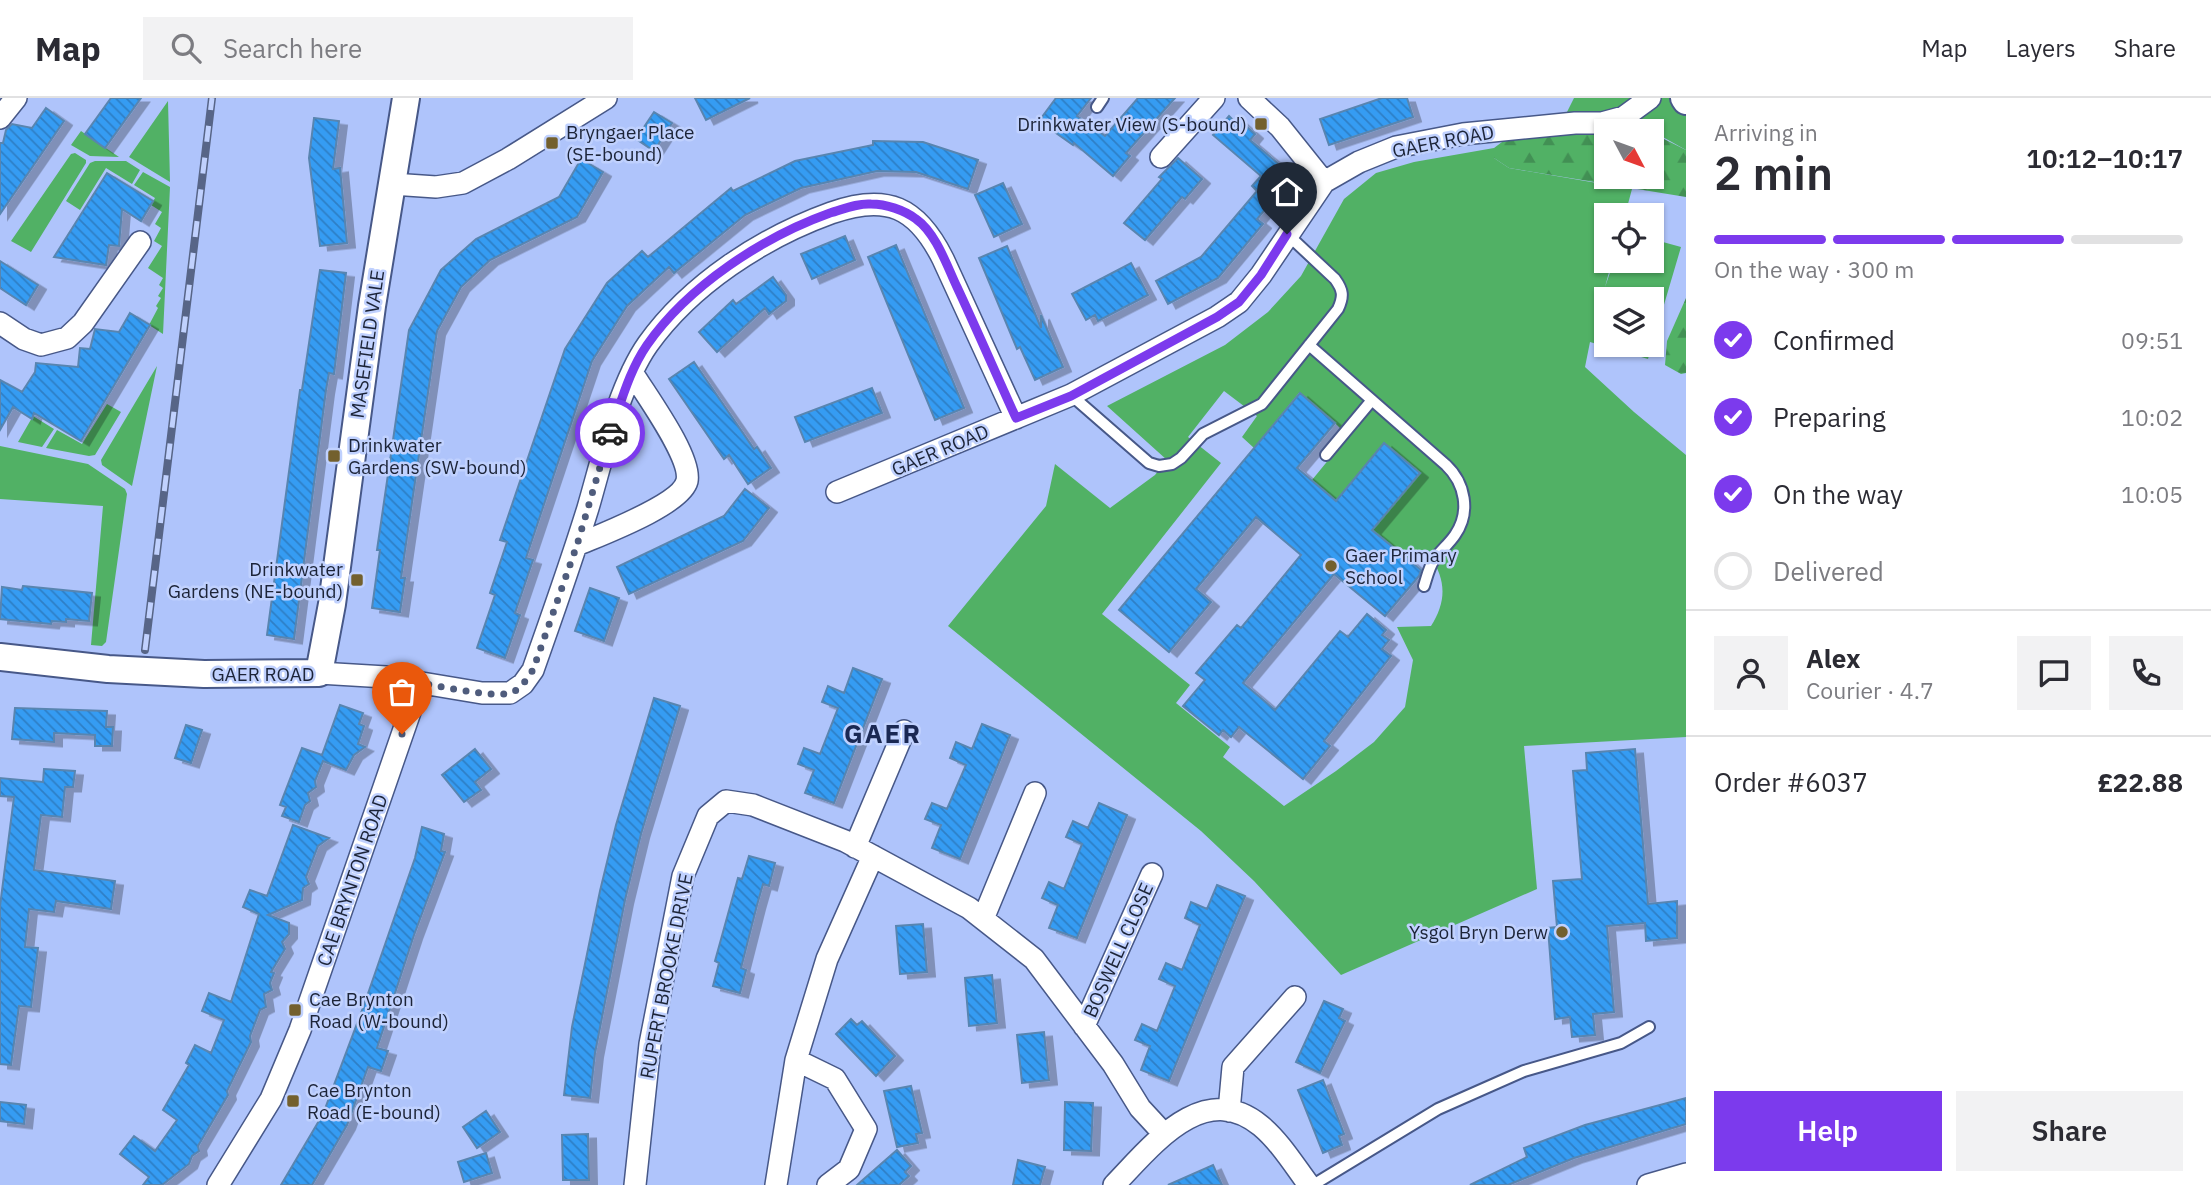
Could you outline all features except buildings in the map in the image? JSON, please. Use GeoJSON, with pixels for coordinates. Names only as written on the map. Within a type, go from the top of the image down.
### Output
{"type":"FeatureCollection","features":[{"type":"Feature","properties":{"kind":"street"},"geometry":{"type":"LineString","coordinates":[[0,118],[16,98]]}},
{"type":"Feature","properties":{"kind":"street","name":"MASEFIELD VALE"},"geometry":{"type":"LineString","coordinates":[[319,673],[332,604],[372,306],[405,98]]}},
{"type":"Feature","properties":{"kind":"street"},"geometry":{"type":"LineString","coordinates":[[392,184],[436,187],[463,183],[508,159],[606,98]]}},
{"type":"Feature","properties":{"kind":"street"},"geometry":{"type":"LineString","coordinates":[[1161,157],[1214,98]]}},
{"type":"Feature","properties":{"kind":"street"},"geometry":{"type":"LineString","coordinates":[[1249,98],[1280,127],[1324,182]]}},
{"type":"Feature","properties":{"kind":"street","name":"GAER ROAD"},"geometry":{"type":"LineString","coordinates":[[837,492],[1071,396],[1217,317],[1239,302],[1261,275],[1324,182],[1359,162],[1396,147],[1463,134],[1575,123],[1602,123],[1624,117],[1650,98]]}},
{"type":"Feature","properties":{"kind":"street"},"geometry":{"type":"LineString","coordinates":[[577,545],[610,433],[632,372],[647,345],[674,313],[715,277],[759,246],[814,219],[853,205],[873,204],[895,208],[918,220],[933,239],[1016,418]]}},
{"type":"Feature","properties":{"kind":"street"},"geometry":{"type":"LineString","coordinates":[[0,323],[24,339],[41,345],[67,338],[83,323],[140,242]]}},
{"type":"Feature","properties":{"kind":"street"},"geometry":{"type":"LineString","coordinates":[[577,545],[652,511],[677,496],[687,482],[687,468],[681,452],[632,372]]}},
{"type":"Feature","properties":{"kind":"street","name":"GAER ROAD"},"geometry":{"type":"LineString","coordinates":[[0,657],[108,669],[204,674],[319,673],[386,677],[482,693],[510,693],[523,684],[533,670],[577,545]]}},
{"type":"Feature","properties":{"kind":"street","name":"CAE BRYNTON ROAD"},"geometry":{"type":"LineString","coordinates":[[218,1185],[271,1099],[300,1030],[420,683]]}},
{"type":"Feature","properties":{"kind":"street"},"geometry":{"type":"LineString","coordinates":[[776,1185],[796,1060],[904,731]]}},
{"type":"Feature","properties":{"kind":"street"},"geometry":{"type":"LineString","coordinates":[[982,919],[1035,793]]}},
{"type":"Feature","properties":{"kind":"street","name":"RUPERT BROOKE DRIVE"},"geometry":{"type":"LineString","coordinates":[[635,1185],[652,1031],[683,876],[708,817],[726,801],[753,805],[864,851],[968,908],[1034,959],[1113,1064],[1140,1108],[1164,1134]]}},
{"type":"Feature","properties":{"kind":"street","name":"BOSWELL CLOSE"},"geometry":{"type":"LineString","coordinates":[[1084,1026],[1152,874]]}},
{"type":"Feature","properties":{"kind":"street"},"geometry":{"type":"LineString","coordinates":[[1229,1111],[1233,1067],[1295,997]]}},
{"type":"Feature","properties":{"kind":"street"},"geometry":{"type":"LineString","coordinates":[[796,1060],[835,1079],[866,1129],[849,1169],[828,1185]]}},
{"type":"Feature","properties":{"kind":"street"},"geometry":{"type":"LineString","coordinates":[[1114,1185],[1164,1134],[1182,1120],[1198,1113],[1229,1111],[1246,1116],[1270,1134],[1311,1185]]}},
{"type":"Feature","properties":{"kind":"street"},"geometry":{"type":"LineString","coordinates":[[1648,1185],[1686,1174]]}},
{"type":"Feature","properties":{"kind":"lane"},"geometry":{"type":"LineString","coordinates":[[1071,396],[1149,463],[1159,466],[1171,464],[1181,458],[1203,434],[1262,404],[1338,309],[1343,293],[1335,279],[1287,234]]}},
{"type":"Feature","properties":{"kind":"lane"},"geometry":{"type":"LineString","coordinates":[[1309,345],[1454,472],[1462,489],[1465,506],[1461,524],[1433,560],[1424,586]]}},
{"type":"Feature","properties":{"kind":"lane"},"geometry":{"type":"LineString","coordinates":[[1326,455],[1373,400]]}},
{"type":"Feature","properties":{"kind":"lane"},"geometry":{"type":"LineString","coordinates":[[1311,1185],[1438,1109],[1524,1071],[1621,1043],[1649,1027]]}},
{"type":"Feature","properties":{"kind":"green space"},"geometry":{"type":"Polygon","coordinates":[[[1574,98],[1686,98],[1686,150],[1664,138],[1664,119],[1594,119],[1594,134],[1587,134],[1575,123],[1561,124],[1574,98]]]}},
{"type":"Feature","properties":{"kind":"green space"},"geometry":{"type":"Polygon","coordinates":[[[168,101],[170,182],[129,157],[168,101]]]}},
{"type":"Feature","properties":{"kind":"green space"},"geometry":{"type":"Polygon","coordinates":[[[81,131],[119,157],[90,156],[71,145],[81,131]]]}},
{"type":"Feature","properties":{"kind":"green space"},"geometry":{"type":"Polygon","coordinates":[[[1558,132],[1594,134],[1594,182],[1509,168],[1494,158],[1494,148],[1506,139],[1558,132]]]}},
{"type":"Feature","properties":{"kind":"green space"},"geometry":{"type":"Polygon","coordinates":[[[1664,139],[1686,150],[1686,197],[1637,189],[1664,189],[1664,139]]]}},
{"type":"Feature","properties":{"kind":"green space","name":"Gaer Primary School"},"geometry":{"type":"Polygon","coordinates":[[[1494,148],[1494,158],[1509,168],[1594,183],[1594,189],[1632,189],[1628,203],[1594,203],[1594,273],[1609,273],[1605,287],[1594,287],[1594,343],[1590,342],[1585,367],[1686,455],[1686,737],[1524,746],[1537,889],[1341,975],[1254,881],[1201,831],[948,626],[1046,506],[1055,464],[1110,508],[1155,475],[1167,460],[1107,406],[1225,345],[1268,312],[1301,276],[1344,199],[1376,173],[1414,162],[1494,148]],[[1224,391],[1188,437],[1221,463],[1102,614],[1190,685],[1176,703],[1230,747],[1223,757],[1284,806],[1374,742],[1405,707],[1413,660],[1397,627],[1431,626],[1440,608],[1442,583],[1430,556],[1407,559],[1372,530],[1420,473],[1384,443],[1336,501],[1312,480],[1348,436],[1299,393],[1254,448],[1242,437],[1257,416],[1224,391]]]}},
{"type":"Feature","properties":{"kind":"green space"},"geometry":{"type":"Polygon","coordinates":[[[75,153],[86,160],[86,163],[31,252],[11,241],[71,154],[75,153]]]}},
{"type":"Feature","properties":{"kind":"green space"},"geometry":{"type":"Polygon","coordinates":[[[126,161],[140,170],[132,184],[106,168],[80,210],[66,201],[90,163],[126,161]]]}},
{"type":"Feature","properties":{"kind":"green space"},"geometry":{"type":"Polygon","coordinates":[[[143,172],[170,187],[163,334],[149,325],[161,298],[158,296],[163,288],[159,285],[163,278],[148,268],[162,246],[154,241],[161,228],[155,224],[162,212],[151,205],[155,198],[134,185],[143,172]]]}},
{"type":"Feature","properties":{"kind":"green space","name":"Gaer Primary School"},"geometry":{"type":"Polygon","coordinates":[[[1664,242],[1681,247],[1664,305],[1664,287],[1605,287],[1610,273],[1664,273],[1664,242]]]}},
{"type":"Feature","properties":{"kind":"green space"},"geometry":{"type":"Polygon","coordinates":[[[1686,298],[1686,373],[1681,374],[1665,365],[1667,341],[1686,298]]]}},
{"type":"Feature","properties":{"kind":"green space"},"geometry":{"type":"Polygon","coordinates":[[[157,366],[132,486],[102,465],[101,460],[157,366]]]}},
{"type":"Feature","properties":{"kind":"green space"},"geometry":{"type":"Polygon","coordinates":[[[107,404],[121,412],[95,455],[46,448],[57,430],[82,444],[107,404]]]}},
{"type":"Feature","properties":{"kind":"green space"},"geometry":{"type":"Polygon","coordinates":[[[33,416],[54,429],[42,447],[18,442],[33,416]]]}},
{"type":"Feature","properties":{"kind":"green space"},"geometry":{"type":"Polygon","coordinates":[[[0,446],[88,464],[125,489],[127,494],[106,642],[102,646],[91,645],[103,506],[0,499],[0,446]]]}},
{"type":"Feature","properties":{"kind":"railway"},"geometry":{"type":"LineString","coordinates":[[145,650],[212,98]]}},
{"type":"Feature","properties":{"kind":"way so far"},"geometry":{"type":"LineString","coordinates":[[402,734],[420,683],[482,693],[510,693],[523,684],[533,670],[577,545],[610,433]]}},
{"type":"Feature","properties":{"kind":"place","name":"Drinkwater View (S-bound)"},"geometry":{"type":"Point","coordinates":[1261,124]}},
{"type":"Feature","properties":{"kind":"place","name":"Bryngaer Place (SE-bound)"},"geometry":{"type":"Point","coordinates":[552,143]}},
{"type":"Feature","properties":{"kind":"place","name":"Drinkwater Gardens (SW-bound)"},"geometry":{"type":"Point","coordinates":[334,456]}},
{"type":"Feature","properties":{"kind":"place","name":"Gaer Primary School"},"geometry":{"type":"Point","coordinates":[1331,566]}},
{"type":"Feature","properties":{"kind":"place","name":"Drinkwater Gardens (NE-bound)"},"geometry":{"type":"Point","coordinates":[357,580]}},
{"type":"Feature","properties":{"kind":"place","name":"Ysgol Bryn Derw"},"geometry":{"type":"Point","coordinates":[1562,932]}},
{"type":"Feature","properties":{"kind":"place","name":"Cae Brynton Road (W-bound)"},"geometry":{"type":"Point","coordinates":[295,1010]}},
{"type":"Feature","properties":{"kind":"place","name":"Cae Brynton Road (E-bound)"},"geometry":{"type":"Point","coordinates":[293,1101]}},
{"type":"Feature","properties":{"kind":"district","name":"GAER"},"geometry":{"type":"Point","coordinates":[883,734]}},
{"type":"Feature","properties":{"kind":"route"},"geometry":{"type":"LineString","coordinates":[[610,433],[632,372],[647,345],[674,313],[715,277],[759,246],[814,219],[853,205],[873,204],[895,208],[918,220],[933,239],[1016,418],[1071,396],[1217,317],[1239,302],[1261,275],[1287,234]]}}]}
